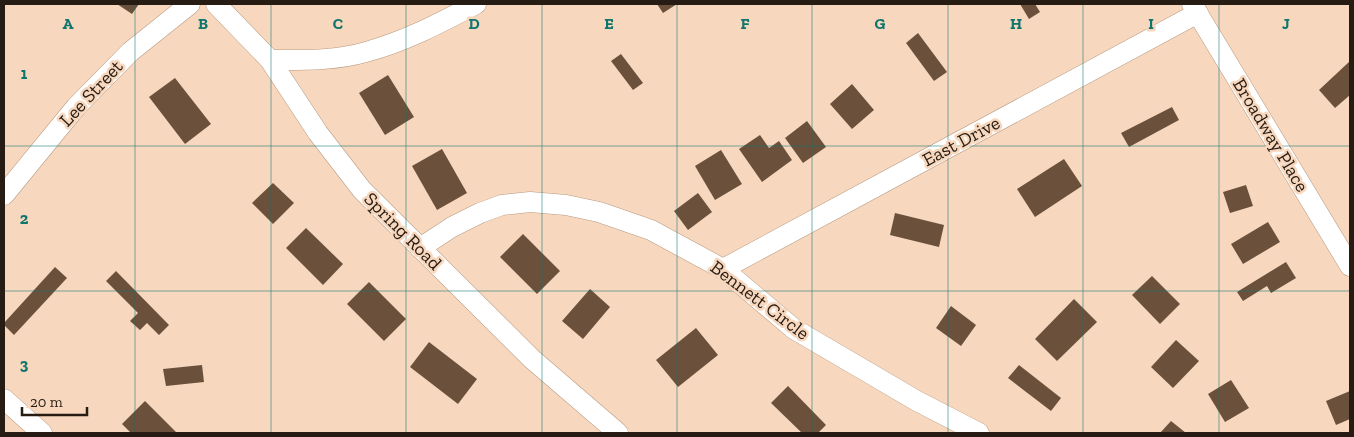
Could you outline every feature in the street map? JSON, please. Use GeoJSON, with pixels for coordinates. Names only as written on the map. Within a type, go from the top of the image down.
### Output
{"type":"FeatureCollection","features":[{"type":"Feature","properties":{"kind":"street","name":"Lee Street"},"geometry":{"type":"LineString","coordinates":[[4,194],[76,107],[130,52],[190,4]]}},
{"type":"Feature","properties":{"kind":"street","name":"Spring Road"},"geometry":{"type":"LineString","coordinates":[[216,4],[270,60],[318,133],[362,190],[532,359],[618,433]]}},
{"type":"Feature","properties":{"kind":"street"},"geometry":{"type":"LineString","coordinates":[[270,60],[318,60],[365,53],[416,35],[476,4]]}},
{"type":"Feature","properties":{"kind":"street","name":"Broadway Place"},"geometry":{"type":"LineString","coordinates":[[1195,8],[1350,266]]}},
{"type":"Feature","properties":{"kind":"street","name":"East Drive"},"geometry":{"type":"LineString","coordinates":[[724,269],[1195,8]]}},
{"type":"Feature","properties":{"kind":"street","name":"Bennett Circle"},"geometry":{"type":"LineString","coordinates":[[420,248],[452,227],[480,213],[502,205],[530,202],[566,204],[598,212],[651,230],[724,269],[794,329],[917,400],[979,433]]}},
{"type":"Feature","properties":{"kind":"street"},"geometry":{"type":"LineString","coordinates":[[4,399],[42,433]]}},
{"type":"Feature","properties":{"kind":"building"},"geometry":{"type":"Polygon","coordinates":[[[117,4],[139,4],[132,14],[117,4]]]}},
{"type":"Feature","properties":{"kind":"building"},"geometry":{"type":"Polygon","coordinates":[[[657,4],[677,4],[663,13],[657,4]]]}},
{"type":"Feature","properties":{"kind":"building"},"geometry":{"type":"Polygon","coordinates":[[[1020,4],[1035,4],[1040,12],[1029,19],[1020,4]]]}},
{"type":"Feature","properties":{"kind":"building"},"geometry":{"type":"Polygon","coordinates":[[[918,33],[947,72],[934,81],[906,43],[918,33]]]}},
{"type":"Feature","properties":{"kind":"building"},"geometry":{"type":"Polygon","coordinates":[[[621,54],[643,83],[633,90],[611,61],[621,54]]]}},
{"type":"Feature","properties":{"kind":"building"},"geometry":{"type":"Polygon","coordinates":[[[1350,61],[1350,95],[1335,108],[1319,90],[1350,61]]]}},
{"type":"Feature","properties":{"kind":"building"},"geometry":{"type":"Polygon","coordinates":[[[388,75],[414,117],[385,135],[359,93],[388,75]]]}},
{"type":"Feature","properties":{"kind":"building"},"geometry":{"type":"Polygon","coordinates":[[[175,78],[211,124],[185,144],[149,97],[175,78]]]}},
{"type":"Feature","properties":{"kind":"building"},"geometry":{"type":"Polygon","coordinates":[[[852,84],[874,110],[852,129],[830,104],[852,84]]]}},
{"type":"Feature","properties":{"kind":"building"},"geometry":{"type":"Polygon","coordinates":[[[1172,107],[1179,120],[1129,147],[1121,133],[1172,107]]]}},
{"type":"Feature","properties":{"kind":"building"},"geometry":{"type":"Polygon","coordinates":[[[807,121],[826,147],[803,163],[785,138],[807,121]]]}},
{"type":"Feature","properties":{"kind":"building"},"geometry":{"type":"Polygon","coordinates":[[[760,135],[769,148],[779,141],[792,160],[762,182],[739,149],[760,135]]]}},
{"type":"Feature","properties":{"kind":"building"},"geometry":{"type":"Polygon","coordinates":[[[442,149],[467,193],[437,210],[412,166],[442,149]]]}},
{"type":"Feature","properties":{"kind":"building"},"geometry":{"type":"Polygon","coordinates":[[[721,150],[742,184],[715,200],[695,166],[721,150]]]}},
{"type":"Feature","properties":{"kind":"building"},"geometry":{"type":"Polygon","coordinates":[[[1064,159],[1082,186],[1035,217],[1017,189],[1064,159]]]}},
{"type":"Feature","properties":{"kind":"building"},"geometry":{"type":"Polygon","coordinates":[[[273,183],[294,203],[273,224],[252,203],[273,183]]]}},
{"type":"Feature","properties":{"kind":"building"},"geometry":{"type":"Polygon","coordinates":[[[1246,185],[1253,206],[1230,213],[1223,192],[1246,185]]]}},
{"type":"Feature","properties":{"kind":"building"},"geometry":{"type":"Polygon","coordinates":[[[698,193],[712,212],[688,230],[674,211],[698,193]]]}},
{"type":"Feature","properties":{"kind":"building"},"geometry":{"type":"Polygon","coordinates":[[[895,213],[944,225],[939,247],[890,235],[895,213]]]}},
{"type":"Feature","properties":{"kind":"building"},"geometry":{"type":"Polygon","coordinates":[[[1268,222],[1280,242],[1243,264],[1231,244],[1268,222]]]}},
{"type":"Feature","properties":{"kind":"building"},"geometry":{"type":"Polygon","coordinates":[[[306,228],[343,264],[323,285],[286,248],[306,228]]]}},
{"type":"Feature","properties":{"kind":"building"},"geometry":{"type":"Polygon","coordinates":[[[523,234],[560,271],[537,294],[500,257],[523,234]]]}},
{"type":"Feature","properties":{"kind":"building"},"geometry":{"type":"Polygon","coordinates":[[[1286,262],[1296,278],[1271,293],[1267,286],[1243,301],[1237,292],[1286,262]]]}},
{"type":"Feature","properties":{"kind":"building"},"geometry":{"type":"Polygon","coordinates":[[[55,267],[67,278],[14,335],[4,323],[55,267]]]}},
{"type":"Feature","properties":{"kind":"building"},"geometry":{"type":"Polygon","coordinates":[[[116,271],[169,325],[159,335],[147,323],[140,330],[130,321],[138,313],[106,281],[116,271]]]}},
{"type":"Feature","properties":{"kind":"building"},"geometry":{"type":"Polygon","coordinates":[[[1152,276],[1180,304],[1160,324],[1132,295],[1152,276]]]}},
{"type":"Feature","properties":{"kind":"building"},"geometry":{"type":"Polygon","coordinates":[[[369,282],[406,319],[384,341],[347,304],[369,282]]]}},
{"type":"Feature","properties":{"kind":"building"},"geometry":{"type":"Polygon","coordinates":[[[590,289],[610,307],[583,339],[562,321],[590,289]]]}},
{"type":"Feature","properties":{"kind":"building"},"geometry":{"type":"Polygon","coordinates":[[[1074,299],[1097,322],[1057,361],[1035,339],[1074,299]]]}},
{"type":"Feature","properties":{"kind":"building"},"geometry":{"type":"Polygon","coordinates":[[[951,306],[976,325],[961,346],[936,328],[951,306]]]}},
{"type":"Feature","properties":{"kind":"building"},"geometry":{"type":"Polygon","coordinates":[[[696,328],[718,355],[678,387],[656,360],[696,328]]]}},
{"type":"Feature","properties":{"kind":"building"},"geometry":{"type":"Polygon","coordinates":[[[1176,340],[1199,361],[1173,388],[1151,367],[1176,340]]]}},
{"type":"Feature","properties":{"kind":"building"},"geometry":{"type":"Polygon","coordinates":[[[429,342],[477,379],[458,404],[410,367],[429,342]]]}},
{"type":"Feature","properties":{"kind":"building"},"geometry":{"type":"Polygon","coordinates":[[[202,365],[204,382],[166,386],[163,369],[202,365]]]}},
{"type":"Feature","properties":{"kind":"building"},"geometry":{"type":"Polygon","coordinates":[[[1019,365],[1061,398],[1051,411],[1008,378],[1019,365]]]}},
{"type":"Feature","properties":{"kind":"building"},"geometry":{"type":"Polygon","coordinates":[[[1231,380],[1249,408],[1225,422],[1208,394],[1231,380]]]}},
{"type":"Feature","properties":{"kind":"building"},"geometry":{"type":"Polygon","coordinates":[[[788,386],[826,425],[818,433],[802,433],[771,403],[788,386]]]}},
{"type":"Feature","properties":{"kind":"building"},"geometry":{"type":"Polygon","coordinates":[[[1350,391],[1350,419],[1336,425],[1326,401],[1350,391]]]}},
{"type":"Feature","properties":{"kind":"building"},"geometry":{"type":"Polygon","coordinates":[[[145,401],[177,433],[131,433],[122,424],[145,401]]]}},
{"type":"Feature","properties":{"kind":"building"},"geometry":{"type":"Polygon","coordinates":[[[1171,421],[1186,433],[1160,433],[1171,421]]]}}]}
